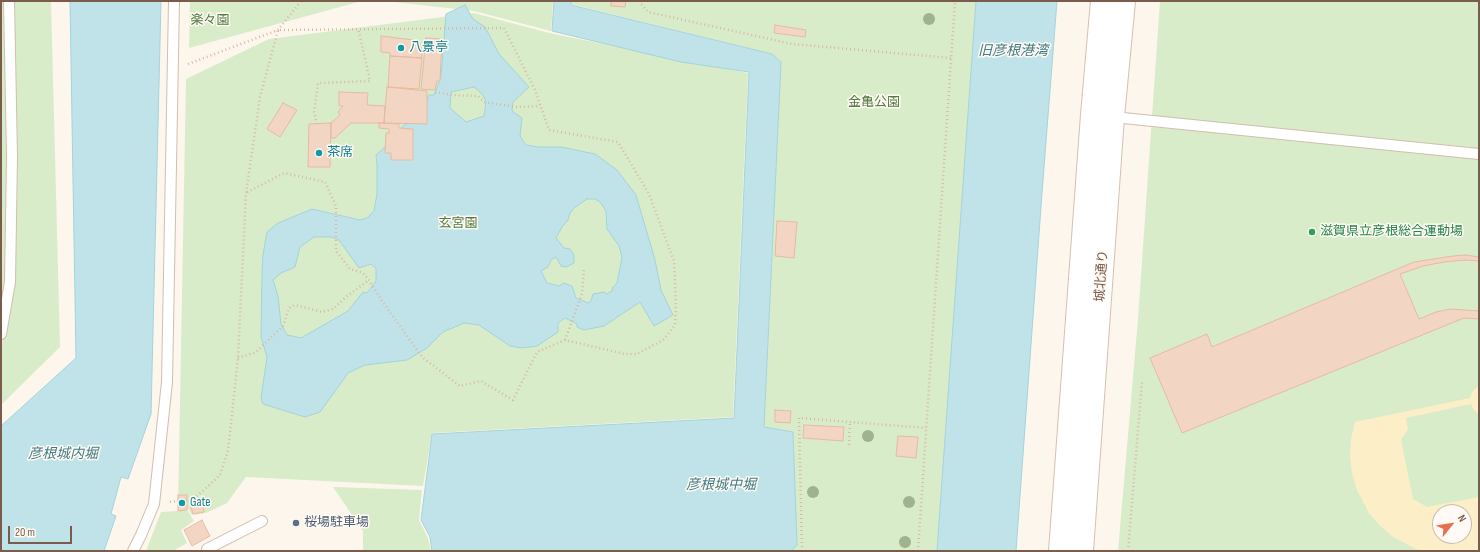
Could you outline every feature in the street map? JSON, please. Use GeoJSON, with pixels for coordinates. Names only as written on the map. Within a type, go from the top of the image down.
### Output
{"type":"FeatureCollection","features":[{"type":"Feature","properties":{"kind":"main road","name":"城北通り"},"geometry":{"type":"LineString","coordinates":[[1060,551],[1090,138],[1102,1]]}},
{"type":"Feature","properties":{"kind":"main road","name":"城北通り"},"geometry":{"type":"LineString","coordinates":[[1082,551],[1113,116],[1124,1]]}},
{"type":"Feature","properties":{"kind":"lane"},"geometry":{"type":"LineString","coordinates":[[1,334],[10,282],[12,157],[9,1]]}},
{"type":"Feature","properties":{"kind":"lane"},"geometry":{"type":"LineString","coordinates":[[133,551],[154,504],[167,382],[174,1]]}},
{"type":"Feature","properties":{"kind":"lane"},"geometry":{"type":"LineString","coordinates":[[1113,116],[1479,154]]}},
{"type":"Feature","properties":{"kind":"lane"},"geometry":{"type":"LineString","coordinates":[[207,551],[207,549],[262,521]]}},
{"type":"Feature","properties":{"kind":"path"},"geometry":{"type":"LineString","coordinates":[[154,504],[194,499],[220,475],[228,451],[238,358],[246,193],[260,97],[278,30],[301,1]]}},
{"type":"Feature","properties":{"kind":"path"},"geometry":{"type":"LineString","coordinates":[[639,1],[648,12],[792,44],[951,58]]}},
{"type":"Feature","properties":{"kind":"path"},"geometry":{"type":"LineString","coordinates":[[918,551],[955,1]]}},
{"type":"Feature","properties":{"kind":"path"},"geometry":{"type":"LineString","coordinates":[[172,71],[278,30],[358,28],[504,28],[535,90],[549,130],[618,142],[649,194],[674,261],[676,306],[675,325],[663,340],[637,354],[625,354],[565,340],[537,352],[513,400],[481,381],[460,386],[422,357],[369,280],[362,273],[350,269],[336,251],[336,206],[325,182],[284,173],[246,193]]}},
{"type":"Feature","properties":{"kind":"path"},"geometry":{"type":"LineString","coordinates":[[317,124],[314,112],[318,83],[370,81],[358,28]]}},
{"type":"Feature","properties":{"kind":"path"},"geometry":{"type":"LineString","coordinates":[[435,92],[452,95],[478,96],[484,102],[516,107],[540,106]]}},
{"type":"Feature","properties":{"kind":"path"},"geometry":{"type":"LineString","coordinates":[[565,340],[582,294],[584,269]]}},
{"type":"Feature","properties":{"kind":"path"},"geometry":{"type":"LineString","coordinates":[[238,358],[256,352],[283,326],[289,308],[295,305],[322,312],[333,309],[347,296],[369,280]]}},
{"type":"Feature","properties":{"kind":"path"},"geometry":{"type":"LineString","coordinates":[[1128,551],[1142,382]]}},
{"type":"Feature","properties":{"kind":"path"},"geometry":{"type":"LineString","coordinates":[[802,551],[799,418],[926,428]]}},
{"type":"Feature","properties":{"kind":"path"},"geometry":{"type":"LineString","coordinates":[[849,445],[850,422]]}},
{"type":"Feature","properties":{"kind":"green space"},"geometry":{"type":"Polygon","coordinates":[[[1,1],[51,1],[60,347],[1,405],[1,1]]]}},
{"type":"Feature","properties":{"kind":"green space","name":"楽々園"},"geometry":{"type":"Polygon","coordinates":[[[190,1],[362,1],[189,48],[190,1]]]}},
{"type":"Feature","properties":{"kind":"green space"},"geometry":{"type":"Polygon","coordinates":[[[385,1],[553,1],[551,31],[474,11],[385,1]]]}},
{"type":"Feature","properties":{"kind":"green space","name":"金亀公園"},"geometry":{"type":"Polygon","coordinates":[[[571,1],[976,1],[937,551],[791,551],[797,545],[793,432],[764,427],[781,62],[772,54],[571,4],[571,1]]]}},
{"type":"Feature","properties":{"kind":"green space","name":"滋賀県立彦根総合運動場"},"geometry":{"type":"Polygon","coordinates":[[[1160,1],[1479,1],[1479,551],[1118,551],[1138,319],[1160,1]]]}},
{"type":"Feature","properties":{"kind":"green space","name":"玄宮園"},"geometry":{"type":"Polygon","coordinates":[[[474,13],[549,33],[748,73],[733,417],[432,433],[423,486],[246,477],[227,503],[206,513],[192,515],[189,510],[183,511],[188,511],[194,521],[181,530],[187,543],[173,551],[146,551],[161,512],[178,511],[186,79],[269,39],[474,13]]]}},
{"type":"Feature","properties":{"kind":"green space"},"geometry":{"type":"Polygon","coordinates":[[[333,487],[422,490],[419,520],[428,538],[431,551],[363,551],[363,531],[333,487]]]}},
{"type":"Feature","properties":{"kind":"sand"},"geometry":{"type":"Polygon","coordinates":[[[1479,385],[1479,414],[1474,410],[1471,404],[1406,418],[1408,429],[1401,440],[1413,499],[1427,507],[1432,506],[1432,544],[1472,544],[1472,504],[1443,504],[1479,497],[1479,551],[1422,551],[1393,537],[1380,526],[1369,513],[1357,490],[1352,473],[1350,456],[1351,439],[1355,422],[1470,398],[1472,392],[1479,385]]]}},
{"type":"Feature","properties":{"kind":"water","name":"彦根城内堀"},"geometry":{"type":"Polygon","coordinates":[[[70,1],[161,1],[151,414],[128,479],[121,477],[111,514],[116,516],[104,551],[1,551],[1,426],[76,358],[70,1]]]}},
{"type":"Feature","properties":{"kind":"water","name":"彦根城中堀"},"geometry":{"type":"Polygon","coordinates":[[[554,1],[571,1],[571,5],[772,54],[781,62],[764,427],[793,432],[797,545],[791,551],[432,551],[430,537],[421,520],[432,434],[734,418],[749,72],[681,62],[552,31],[554,1]]]}},
{"type":"Feature","properties":{"kind":"water","name":"旧彦根港湾"},"geometry":{"type":"Polygon","coordinates":[[[976,1],[1057,1],[1016,551],[937,551],[976,1]]]}},
{"type":"Feature","properties":{"kind":"water"},"geometry":{"type":"Polygon","coordinates":[[[465,5],[473,19],[485,27],[499,54],[529,87],[513,102],[512,111],[522,118],[520,136],[526,145],[538,147],[561,147],[595,154],[617,170],[636,195],[655,260],[661,290],[673,315],[654,326],[640,302],[604,326],[584,330],[577,327],[577,324],[565,318],[558,323],[558,332],[537,346],[522,348],[510,346],[479,325],[464,323],[443,332],[427,348],[407,360],[365,365],[348,373],[320,412],[305,417],[263,404],[261,398],[267,357],[261,337],[262,273],[267,232],[278,223],[312,209],[360,220],[367,218],[374,211],[377,194],[376,155],[403,126],[419,116],[429,95],[434,95],[441,77],[446,14],[465,5]],[[474,87],[451,92],[450,108],[466,122],[484,116],[486,101],[482,94],[474,87]],[[587,199],[574,208],[556,238],[564,248],[570,249],[574,255],[574,263],[566,267],[561,266],[556,257],[551,260],[548,267],[541,271],[547,283],[559,286],[564,283],[572,286],[576,298],[588,303],[591,301],[593,294],[604,292],[607,294],[613,290],[612,288],[617,283],[622,257],[619,246],[607,229],[606,211],[600,202],[595,199],[587,199]],[[314,237],[300,247],[295,267],[281,273],[273,280],[278,296],[281,324],[287,335],[301,338],[348,311],[363,292],[367,293],[376,281],[376,268],[371,264],[359,268],[339,240],[331,237],[314,237]]]}},
{"type":"Feature","properties":{"kind":"building"},"geometry":{"type":"Polygon","coordinates":[[[611,1],[626,1],[625,7],[611,6],[611,1]]]}},
{"type":"Feature","properties":{"kind":"building"},"geometry":{"type":"Polygon","coordinates":[[[775,25],[806,30],[805,37],[774,33],[775,25]]]}},
{"type":"Feature","properties":{"kind":"building","name":"八景亭"},"geometry":{"type":"Polygon","coordinates":[[[381,36],[414,40],[413,44],[421,44],[422,58],[390,56],[390,53],[381,52],[381,36]]]}},
{"type":"Feature","properties":{"kind":"building"},"geometry":{"type":"Polygon","coordinates":[[[426,38],[442,39],[440,81],[437,81],[435,90],[421,89],[426,38]]]}},
{"type":"Feature","properties":{"kind":"building"},"geometry":{"type":"Polygon","coordinates":[[[390,56],[422,58],[419,89],[388,87],[390,56]]]}},
{"type":"Feature","properties":{"kind":"building"},"geometry":{"type":"Polygon","coordinates":[[[387,87],[427,91],[427,124],[384,123],[387,87]]]}},
{"type":"Feature","properties":{"kind":"building"},"geometry":{"type":"Polygon","coordinates":[[[339,92],[368,93],[367,105],[385,106],[384,123],[351,123],[335,138],[331,138],[331,123],[340,115],[338,112],[343,106],[339,106],[339,92]]]}},
{"type":"Feature","properties":{"kind":"building"},"geometry":{"type":"Polygon","coordinates":[[[283,103],[297,110],[280,137],[267,129],[283,103]]]}},
{"type":"Feature","properties":{"kind":"building","name":"茶席"},"geometry":{"type":"Polygon","coordinates":[[[331,123],[330,167],[308,167],[309,124],[331,123]]]}},
{"type":"Feature","properties":{"kind":"building"},"geometry":{"type":"Polygon","coordinates":[[[379,123],[399,124],[399,128],[413,129],[413,160],[391,160],[391,153],[385,153],[386,133],[389,133],[389,129],[379,128],[379,123]]]}},
{"type":"Feature","properties":{"kind":"building"},"geometry":{"type":"Polygon","coordinates":[[[777,221],[797,222],[794,258],[775,256],[777,221]]]}},
{"type":"Feature","properties":{"kind":"building"},"geometry":{"type":"Polygon","coordinates":[[[1465,255],[1479,257],[1479,319],[1464,318],[1182,433],[1150,358],[1207,334],[1212,347],[1414,262],[1465,255]]]}},
{"type":"Feature","properties":{"kind":"building"},"geometry":{"type":"Polygon","coordinates":[[[1465,260],[1479,261],[1479,311],[1450,309],[1436,312],[1419,319],[1400,274],[1423,266],[1465,260]]]}},
{"type":"Feature","properties":{"kind":"building"},"geometry":{"type":"Polygon","coordinates":[[[775,410],[791,411],[790,423],[775,422],[775,410]]]}},
{"type":"Feature","properties":{"kind":"building"},"geometry":{"type":"Polygon","coordinates":[[[804,425],[844,427],[843,441],[803,438],[804,425]]]}},
{"type":"Feature","properties":{"kind":"building"},"geometry":{"type":"Polygon","coordinates":[[[898,436],[918,437],[916,458],[896,456],[898,436]]]}},
{"type":"Feature","properties":{"kind":"building","name":"Gate"},"geometry":{"type":"Polygon","coordinates":[[[178,495],[187,495],[187,510],[178,511],[178,495]]]}},
{"type":"Feature","properties":{"kind":"building"},"geometry":{"type":"Polygon","coordinates":[[[203,502],[204,512],[193,514],[190,504],[203,502]]]}},
{"type":"Feature","properties":{"kind":"building"},"geometry":{"type":"Polygon","coordinates":[[[202,520],[210,536],[192,546],[184,530],[202,520]]]}},
{"type":"Feature","properties":{"kind":"place","name":"八景亭"},"geometry":{"type":"Point","coordinates":[401,48]}},
{"type":"Feature","properties":{"kind":"place","name":"茶席"},"geometry":{"type":"Point","coordinates":[319,153]}},
{"type":"Feature","properties":{"kind":"place","name":"滋賀県立彦根総合運動場"},"geometry":{"type":"Point","coordinates":[1312,232]}},
{"type":"Feature","properties":{"kind":"place","name":"Gate"},"geometry":{"type":"Point","coordinates":[182,503]}},
{"type":"Feature","properties":{"kind":"place","name":"桜場駐車場"},"geometry":{"type":"Point","coordinates":[296,523]}}]}
